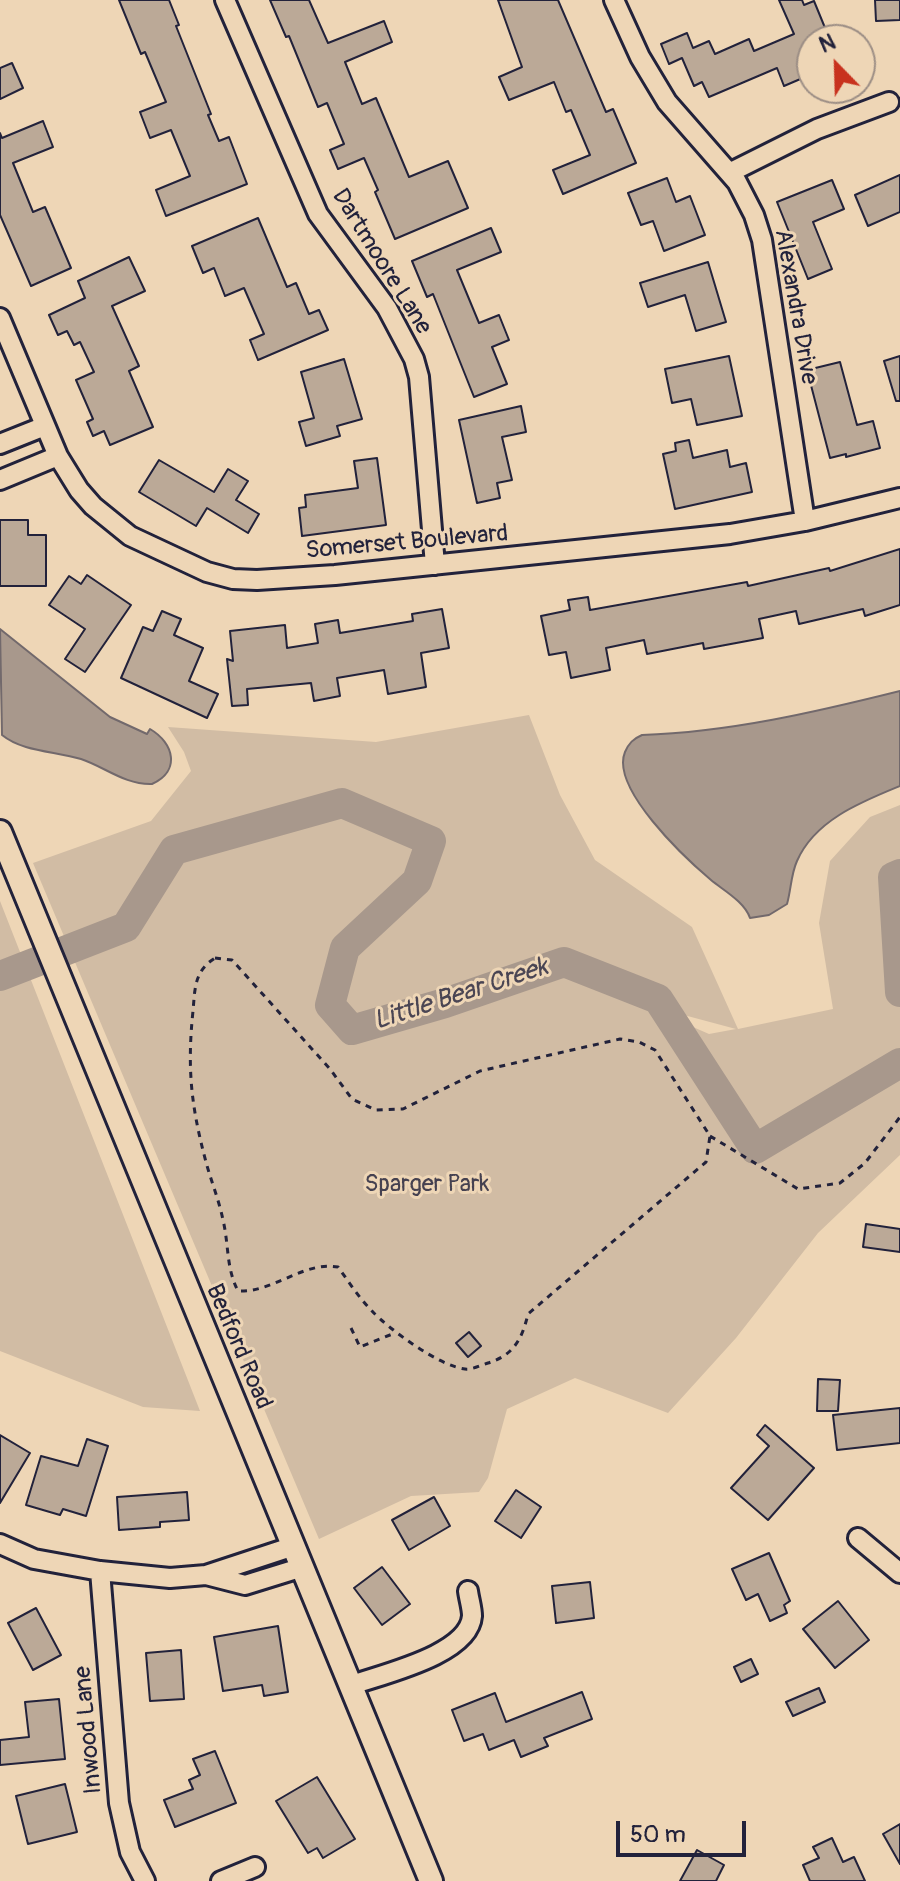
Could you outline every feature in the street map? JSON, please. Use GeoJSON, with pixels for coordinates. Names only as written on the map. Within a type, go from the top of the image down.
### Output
{"type":"FeatureCollection","features":[{"type":"Feature","properties":{"kind":"street","name":"Dartmoore Lane"},"geometry":{"type":"LineString","coordinates":[[225,0],[318,214],[387,308],[414,359],[419,377],[435,565]]}},
{"type":"Feature","properties":{"kind":"street","name":"Alexandra Drive"},"geometry":{"type":"LineString","coordinates":[[614,0],[640,57],[667,102],[729,173],[754,215],[762,240],[805,521]]}},
{"type":"Feature","properties":{"kind":"street"},"geometry":{"type":"LineString","coordinates":[[729,173],[817,129],[889,102]]}},
{"type":"Feature","properties":{"kind":"street","name":"Somerset Boulevard"},"geometry":{"type":"LineString","coordinates":[[0,318],[58,456],[93,506],[130,536],[207,572],[233,579],[257,580],[435,565],[730,534],[805,521],[900,498]]}},
{"type":"Feature","properties":{"kind":"street"},"geometry":{"type":"LineString","coordinates":[[0,444],[45,426]]}},
{"type":"Feature","properties":{"kind":"street"},"geometry":{"type":"LineString","coordinates":[[0,480],[58,456]]}},
{"type":"Feature","properties":{"kind":"street","name":"Bedford Road"},"geometry":{"type":"LineString","coordinates":[[0,832],[431,1881]]}},
{"type":"Feature","properties":{"kind":"street"},"geometry":{"type":"LineString","coordinates":[[858,1538],[900,1573]]}},
{"type":"Feature","properties":{"kind":"street"},"geometry":{"type":"LineString","coordinates":[[0,1544],[34,1559],[100,1571],[170,1578],[206,1575],[294,1546]]}},
{"type":"Feature","properties":{"kind":"street"},"geometry":{"type":"LineString","coordinates":[[206,1575],[245,1585],[303,1567]]}},
{"type":"Feature","properties":{"kind":"street","name":"Inwood Lane"},"geometry":{"type":"LineString","coordinates":[[100,1571],[119,1803],[130,1852],[145,1881]]}},
{"type":"Feature","properties":{"kind":"street"},"geometry":{"type":"LineString","coordinates":[[352,1685],[433,1657],[460,1640],[472,1618],[468,1591]]}},
{"type":"Feature","properties":{"kind":"street"},"geometry":{"type":"LineString","coordinates":[[221,1881],[255,1867]]}},
{"type":"Feature","properties":{"kind":"path"},"geometry":{"type":"LineString","coordinates":[[710,1136],[706,1162],[528,1314],[523,1334],[514,1350],[495,1361],[467,1370],[438,1360],[397,1332],[371,1311],[338,1267],[322,1265],[252,1292],[238,1291],[232,1279],[224,1221],[205,1161],[191,1097],[188,1057],[196,981],[202,966],[215,958],[232,960],[330,1069],[352,1099],[376,1110],[403,1109],[480,1071],[620,1039],[639,1042],[655,1050],[710,1136],[798,1189],[840,1183],[865,1163],[900,1117]]}},
{"type":"Feature","properties":{"kind":"path"},"geometry":{"type":"LineString","coordinates":[[351,1328],[360,1347],[397,1332]]}},
{"type":"Feature","properties":{"kind":"green space","name":"Sparger Park"},"geometry":{"type":"Polygon","coordinates":[[[529,715],[560,795],[595,860],[692,927],[738,1029],[833,1009],[819,923],[830,861],[870,817],[900,805],[900,1155],[818,1233],[736,1338],[668,1413],[575,1378],[507,1409],[488,1478],[479,1492],[411,1496],[319,1539],[33,863],[151,821],[191,771],[184,752],[168,727],[376,742],[529,715]],[[638,1003],[709,1034],[736,1029],[638,1003]]]}},
{"type":"Feature","properties":{"kind":"green space"},"geometry":{"type":"Polygon","coordinates":[[[0,901],[200,1411],[143,1407],[0,1351],[0,901]]]}},
{"type":"Feature","properties":{"kind":"shaded area"},"geometry":{"type":"Polygon","coordinates":[[[0,629],[110,717],[147,734],[150,729],[158,735],[165,742],[171,757],[167,772],[152,784],[133,782],[81,759],[29,748],[2,735],[0,629]]]}},
{"type":"Feature","properties":{"kind":"shaded area"},"geometry":{"type":"Polygon","coordinates":[[[900,691],[900,786],[841,814],[815,834],[793,871],[787,904],[769,915],[750,918],[739,902],[699,870],[668,839],[628,784],[623,767],[625,752],[642,735],[740,725],[900,691]]]}},
{"type":"Feature","properties":{"kind":"building"},"geometry":{"type":"Polygon","coordinates":[[[119,0],[169,0],[219,141],[229,137],[247,184],[166,216],[156,190],[190,176],[171,130],[150,138],[140,112],[166,102],[145,52],[141,54],[119,0]]]}},
{"type":"Feature","properties":{"kind":"building"},"geometry":{"type":"Polygon","coordinates":[[[270,0],[309,0],[328,43],[384,21],[392,42],[345,62],[362,104],[376,98],[409,177],[448,161],[468,208],[395,239],[364,158],[338,169],[330,150],[344,144],[327,103],[318,107],[289,36],[286,37],[270,0]]]}},
{"type":"Feature","properties":{"kind":"building"},"geometry":{"type":"Polygon","coordinates":[[[498,0],[558,0],[606,112],[613,109],[636,163],[563,194],[553,170],[590,155],[571,110],[566,112],[554,82],[509,100],[499,77],[522,67],[498,0]]]}},
{"type":"Feature","properties":{"kind":"building"},"geometry":{"type":"Polygon","coordinates":[[[779,0],[802,0],[804,5],[814,1],[823,24],[796,24],[796,81],[784,86],[777,68],[709,97],[702,82],[694,86],[682,58],[669,64],[661,44],[687,33],[693,48],[709,41],[715,54],[749,39],[754,51],[794,34],[779,0]]]}},
{"type":"Feature","properties":{"kind":"building"},"geometry":{"type":"Polygon","coordinates":[[[875,0],[900,0],[900,20],[876,21],[875,0]]]}},
{"type":"Feature","properties":{"kind":"building"},"geometry":{"type":"Polygon","coordinates":[[[12,63],[23,88],[0,99],[0,68],[12,63]]]}},
{"type":"Feature","properties":{"kind":"building"},"geometry":{"type":"Polygon","coordinates":[[[43,121],[53,147],[13,163],[33,212],[45,207],[71,268],[31,286],[0,215],[0,133],[2,138],[43,121]]]}},
{"type":"Feature","properties":{"kind":"building"},"geometry":{"type":"Polygon","coordinates":[[[900,175],[900,212],[868,226],[855,195],[900,175]]]}},
{"type":"Feature","properties":{"kind":"building"},"geometry":{"type":"Polygon","coordinates":[[[667,178],[676,202],[690,196],[705,235],[664,251],[653,221],[641,225],[628,193],[667,178]]]}},
{"type":"Feature","properties":{"kind":"building"},"geometry":{"type":"Polygon","coordinates":[[[832,180],[844,209],[813,222],[832,269],[808,279],[777,202],[832,180]]]}},
{"type":"Feature","properties":{"kind":"building"},"geometry":{"type":"Polygon","coordinates":[[[258,218],[287,287],[296,283],[309,314],[319,310],[328,330],[258,360],[250,340],[264,334],[244,288],[225,296],[214,268],[203,273],[192,246],[258,218]]]}},
{"type":"Feature","properties":{"kind":"building"},"geometry":{"type":"Polygon","coordinates":[[[491,228],[501,252],[457,270],[479,323],[499,315],[509,340],[492,347],[507,384],[474,397],[433,294],[427,297],[412,261],[491,228]]]}},
{"type":"Feature","properties":{"kind":"building"},"geometry":{"type":"Polygon","coordinates":[[[129,257],[145,291],[112,306],[139,366],[129,371],[153,427],[110,445],[104,431],[93,436],[87,422],[93,419],[76,380],[94,372],[80,342],[74,345],[67,331],[58,335],[49,315],[85,298],[78,281],[129,257]]]}},
{"type":"Feature","properties":{"kind":"building"},"geometry":{"type":"Polygon","coordinates":[[[708,262],[726,322],[696,331],[685,295],[648,307],[640,283],[708,262]]]}},
{"type":"Feature","properties":{"kind":"building"},"geometry":{"type":"Polygon","coordinates":[[[729,356],[742,416],[697,425],[691,399],[672,403],[665,369],[729,356]]]}},
{"type":"Feature","properties":{"kind":"building"},"geometry":{"type":"Polygon","coordinates":[[[900,356],[900,401],[896,401],[884,361],[900,356]]]}},
{"type":"Feature","properties":{"kind":"building"},"geometry":{"type":"Polygon","coordinates":[[[344,359],[362,419],[337,426],[340,436],[306,446],[299,422],[314,418],[301,372],[344,359]]]}},
{"type":"Feature","properties":{"kind":"building"},"geometry":{"type":"Polygon","coordinates":[[[840,362],[857,425],[873,421],[880,448],[830,458],[807,370],[840,362]]]}},
{"type":"Feature","properties":{"kind":"building"},"geometry":{"type":"Polygon","coordinates":[[[521,406],[526,432],[502,437],[512,480],[497,483],[500,498],[477,503],[459,420],[521,406]]]}},
{"type":"Feature","properties":{"kind":"building"},"geometry":{"type":"Polygon","coordinates":[[[689,440],[693,458],[727,450],[730,467],[746,463],[752,492],[675,509],[663,454],[676,451],[675,443],[689,440]]]}},
{"type":"Feature","properties":{"kind":"building"},"geometry":{"type":"Polygon","coordinates":[[[377,458],[386,525],[302,536],[299,508],[306,507],[305,495],[358,488],[354,461],[377,458]]]}},
{"type":"Feature","properties":{"kind":"building"},"geometry":{"type":"Polygon","coordinates":[[[159,460],[214,492],[228,469],[248,481],[236,500],[259,514],[248,533],[207,508],[196,526],[139,492],[159,460]]]}},
{"type":"Feature","properties":{"kind":"building"},"geometry":{"type":"Polygon","coordinates":[[[0,520],[28,520],[28,535],[46,535],[46,586],[0,586],[0,520]]]}},
{"type":"Feature","properties":{"kind":"building"},"geometry":{"type":"Polygon","coordinates":[[[900,549],[900,605],[865,616],[863,609],[799,624],[796,611],[759,619],[763,638],[704,649],[703,643],[647,654],[644,640],[606,648],[610,670],[571,678],[566,652],[549,655],[541,616],[570,610],[568,600],[588,597],[590,610],[747,582],[748,586],[829,568],[830,571],[900,549]]]}},
{"type":"Feature","properties":{"kind":"building"},"geometry":{"type":"Polygon","coordinates":[[[87,575],[131,605],[85,672],[65,659],[85,629],[49,605],[69,576],[81,584],[87,575]]]}},
{"type":"Feature","properties":{"kind":"building"},"geometry":{"type":"Polygon","coordinates":[[[442,609],[449,648],[421,653],[426,687],[388,694],[384,670],[337,678],[340,696],[314,701],[311,683],[247,689],[248,705],[232,706],[227,659],[233,661],[230,631],[285,625],[287,648],[318,643],[315,624],[338,620],[340,633],[413,621],[412,614],[442,609]]]}},
{"type":"Feature","properties":{"kind":"building"},"geometry":{"type":"Polygon","coordinates":[[[162,611],[181,619],[174,635],[203,648],[189,681],[218,694],[207,718],[121,678],[143,627],[153,631],[162,611]]]}},
{"type":"Feature","properties":{"kind":"building"},"geometry":{"type":"Polygon","coordinates":[[[866,1224],[900,1229],[900,1252],[863,1247],[866,1224]]]}},
{"type":"Feature","properties":{"kind":"building"},"geometry":{"type":"Polygon","coordinates":[[[469,1332],[481,1346],[468,1357],[456,1343],[469,1332]]]}},
{"type":"Feature","properties":{"kind":"building"},"geometry":{"type":"Polygon","coordinates":[[[818,1379],[840,1380],[838,1411],[817,1411],[818,1379]]]}},
{"type":"Feature","properties":{"kind":"building"},"geometry":{"type":"Polygon","coordinates":[[[900,1408],[900,1443],[837,1450],[833,1415],[900,1408]]]}},
{"type":"Feature","properties":{"kind":"building"},"geometry":{"type":"Polygon","coordinates":[[[765,1425],[814,1468],[768,1520],[731,1488],[769,1446],[757,1435],[765,1425]]]}},
{"type":"Feature","properties":{"kind":"building"},"geometry":{"type":"Polygon","coordinates":[[[0,1435],[30,1453],[0,1503],[0,1435]]]}},
{"type":"Feature","properties":{"kind":"building"},"geometry":{"type":"Polygon","coordinates":[[[87,1439],[108,1446],[86,1516],[63,1509],[60,1515],[26,1505],[41,1456],[78,1466],[87,1439]]]}},
{"type":"Feature","properties":{"kind":"building"},"geometry":{"type":"Polygon","coordinates":[[[516,1490],[541,1507],[521,1538],[495,1521],[516,1490]]]}},
{"type":"Feature","properties":{"kind":"building"},"geometry":{"type":"Polygon","coordinates":[[[187,1492],[189,1520],[160,1522],[160,1527],[119,1530],[117,1497],[187,1492]]]}},
{"type":"Feature","properties":{"kind":"building"},"geometry":{"type":"Polygon","coordinates":[[[434,1497],[450,1526],[409,1550],[392,1520],[434,1497]]]}},
{"type":"Feature","properties":{"kind":"building"},"geometry":{"type":"Polygon","coordinates":[[[769,1553],[790,1601],[784,1605],[787,1613],[770,1621],[758,1594],[746,1600],[732,1569],[769,1553]]]}},
{"type":"Feature","properties":{"kind":"building"},"geometry":{"type":"Polygon","coordinates":[[[382,1567],[410,1604],[382,1625],[354,1588],[382,1567]]]}},
{"type":"Feature","properties":{"kind":"building"},"geometry":{"type":"Polygon","coordinates":[[[590,1582],[594,1618],[556,1623],[552,1586],[590,1582]]]}},
{"type":"Feature","properties":{"kind":"building"},"geometry":{"type":"Polygon","coordinates":[[[838,1601],[869,1640],[835,1668],[803,1629],[838,1601]]]}},
{"type":"Feature","properties":{"kind":"building"},"geometry":{"type":"Polygon","coordinates":[[[36,1608],[61,1655],[33,1670],[8,1623],[36,1608]]]}},
{"type":"Feature","properties":{"kind":"building"},"geometry":{"type":"Polygon","coordinates":[[[278,1626],[288,1692],[264,1696],[262,1685],[223,1691],[214,1637],[278,1626]]]}},
{"type":"Feature","properties":{"kind":"building"},"geometry":{"type":"Polygon","coordinates":[[[181,1650],[184,1699],[150,1701],[146,1653],[181,1650]]]}},
{"type":"Feature","properties":{"kind":"building"},"geometry":{"type":"Polygon","coordinates":[[[751,1659],[758,1674],[741,1682],[734,1667],[751,1659]]]}},
{"type":"Feature","properties":{"kind":"building"},"geometry":{"type":"Polygon","coordinates":[[[819,1688],[825,1702],[793,1716],[786,1702],[819,1688]]]}},
{"type":"Feature","properties":{"kind":"building"},"geometry":{"type":"Polygon","coordinates":[[[582,1692],[592,1719],[544,1738],[548,1746],[521,1757],[514,1740],[489,1750],[483,1734],[464,1741],[452,1710],[495,1693],[506,1722],[582,1692]]]}},
{"type":"Feature","properties":{"kind":"building"},"geometry":{"type":"Polygon","coordinates":[[[59,1699],[65,1759],[0,1765],[0,1740],[29,1737],[25,1702],[59,1699]]]}},
{"type":"Feature","properties":{"kind":"building"},"geometry":{"type":"Polygon","coordinates":[[[215,1751],[236,1803],[175,1827],[164,1800],[193,1789],[189,1780],[200,1775],[193,1759],[215,1751]]]}},
{"type":"Feature","properties":{"kind":"building"},"geometry":{"type":"Polygon","coordinates":[[[317,1777],[355,1839],[323,1858],[317,1848],[308,1853],[276,1801],[317,1777]]]}},
{"type":"Feature","properties":{"kind":"building"},"geometry":{"type":"Polygon","coordinates":[[[65,1784],[77,1832],[28,1844],[16,1796],[65,1784]]]}},
{"type":"Feature","properties":{"kind":"building"},"geometry":{"type":"Polygon","coordinates":[[[900,1824],[900,1864],[883,1834],[900,1824]]]}},
{"type":"Feature","properties":{"kind":"building"},"geometry":{"type":"Polygon","coordinates":[[[832,1838],[843,1862],[854,1857],[865,1881],[810,1881],[803,1865],[819,1858],[813,1847],[832,1838]]]}},
{"type":"Feature","properties":{"kind":"building"},"geometry":{"type":"Polygon","coordinates":[[[697,1850],[724,1865],[716,1881],[680,1881],[697,1850]]]}},
{"type":"Feature","properties":{"kind":"waterway","name":"Little Bear Creek"},"geometry":{"type":"LineString","coordinates":[[0,976],[126,927],[174,850],[342,803],[431,841],[417,881],[345,948],[330,1005],[352,1030],[445,1003],[564,962],[658,999],[755,1149],[900,1063]]}},
{"type":"Feature","properties":{"kind":"waterway","name":"Little Bear Creek"},"geometry":{"type":"LineString","coordinates":[[900,874],[893,877],[900,992]]}}]}
